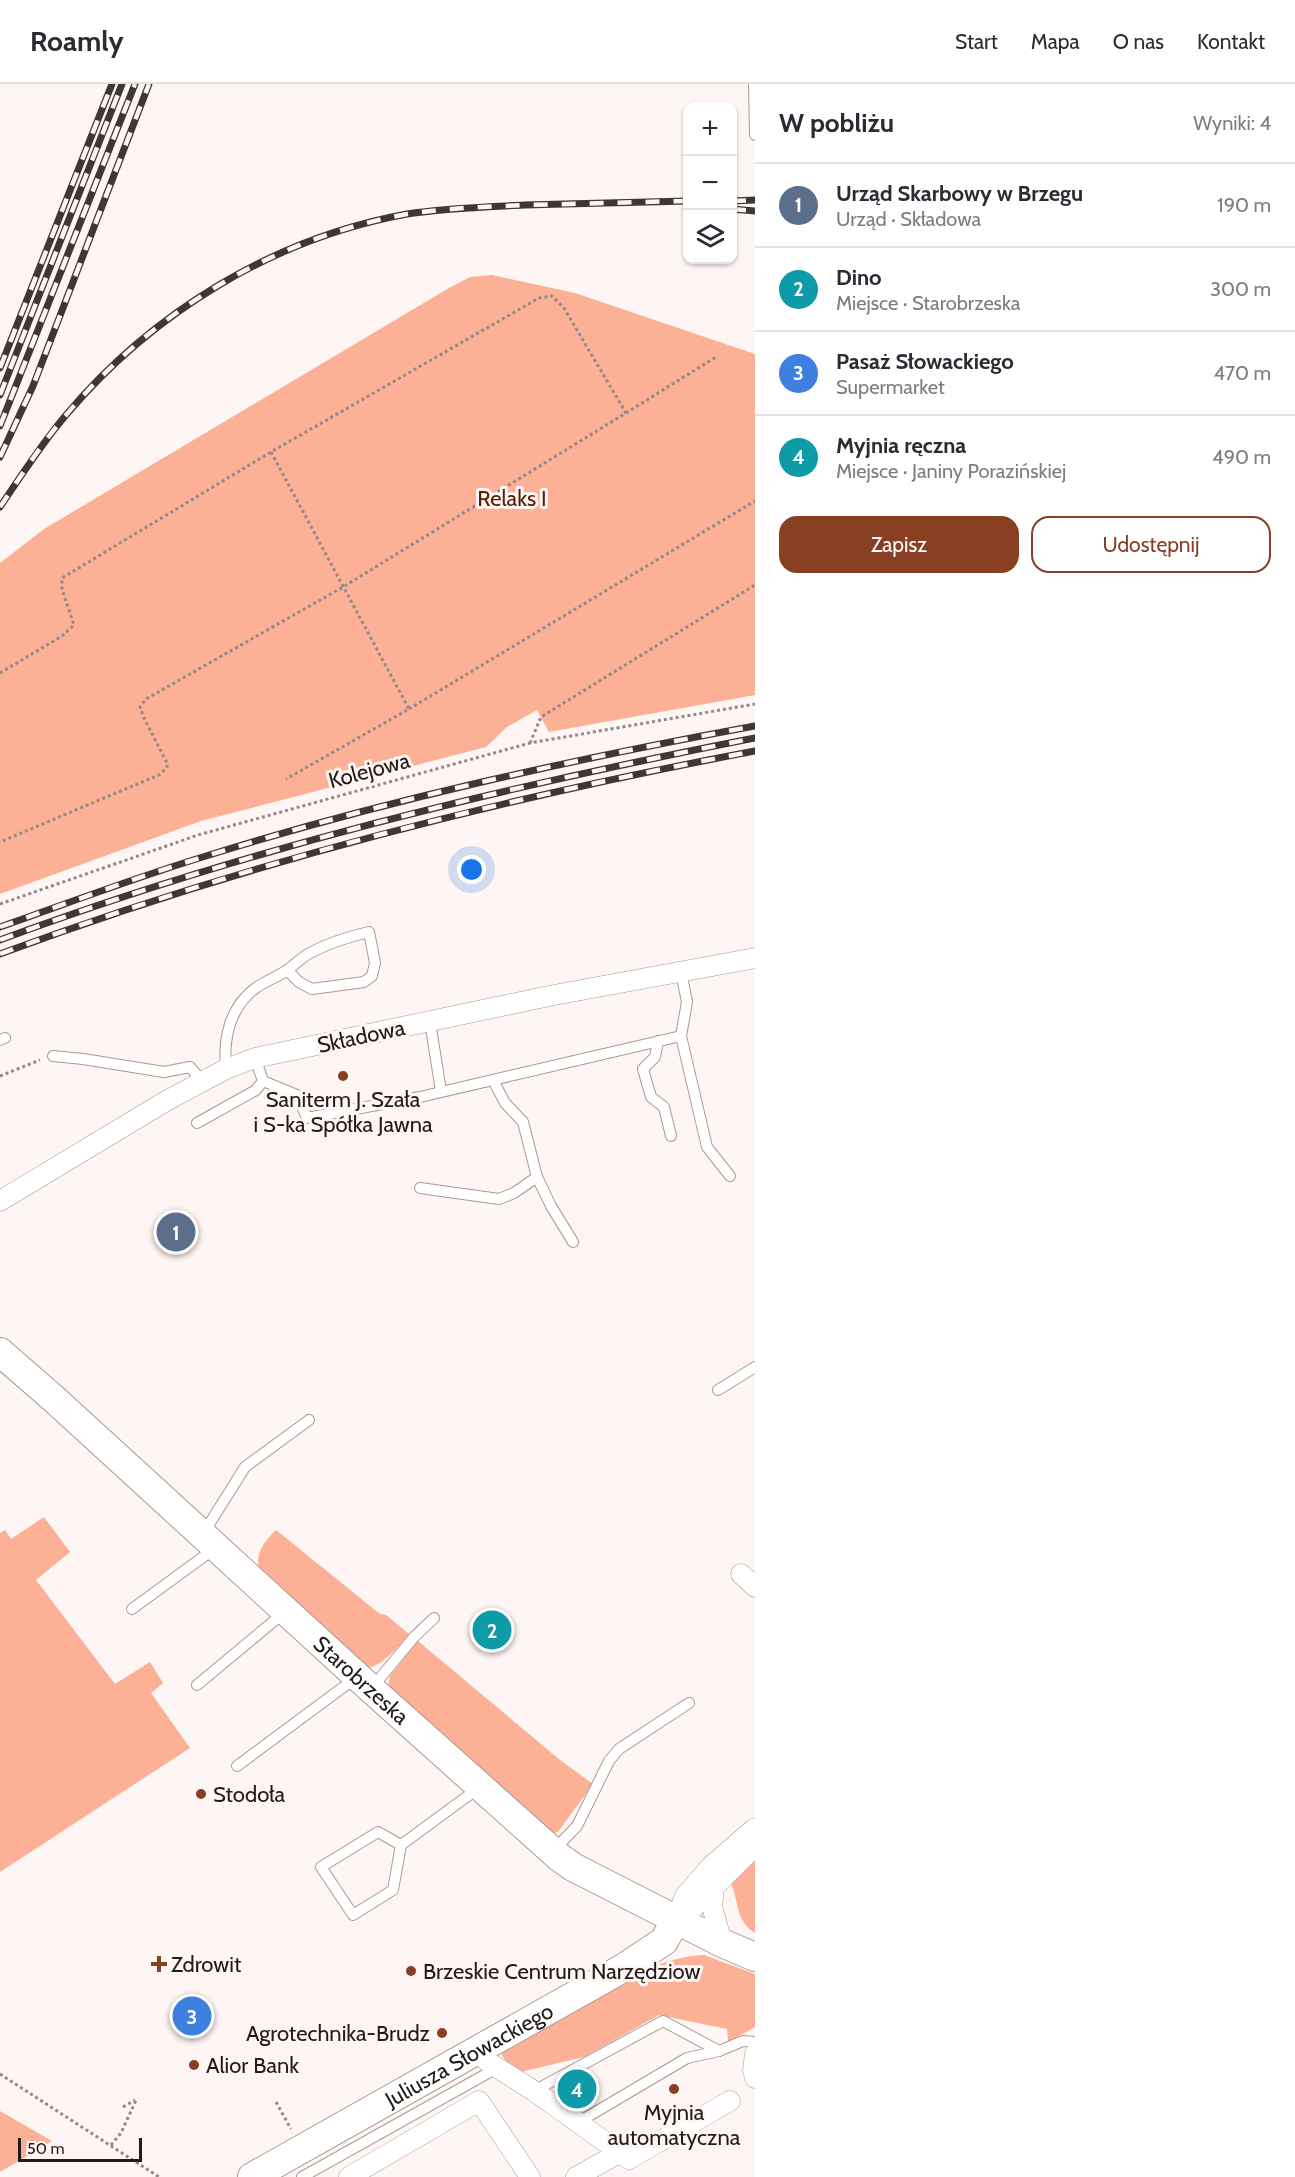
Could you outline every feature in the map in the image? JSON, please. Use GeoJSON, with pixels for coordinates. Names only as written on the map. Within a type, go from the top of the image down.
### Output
{"type":"FeatureCollection","features":[{"type":"Feature","properties":{"kind":"street","name":"Składowa"},"geometry":{"type":"LineString","coordinates":[[0,1201],[166,1101],[226,1069],[255,1058],[555,995],[755,958]]}},
{"type":"Feature","properties":{"kind":"street","name":"Starobrzeska"},"geometry":{"type":"LineString","coordinates":[[1,1354],[54,1399],[364,1683],[553,1851],[573,1866],[676,1920],[755,1957]]}},
{"type":"Feature","properties":{"kind":"street"},"geometry":{"type":"LineString","coordinates":[[676,1920],[685,1896],[710,1867],[755,1828]]}},
{"type":"Feature","properties":{"kind":"street"},"geometry":{"type":"LineString","coordinates":[[676,1920],[691,1910],[755,1846]]}},
{"type":"Feature","properties":{"kind":"street"},"geometry":{"type":"LineString","coordinates":[[714,1886],[712,1906],[722,1943]]}},
{"type":"Feature","properties":{"kind":"street","name":"Juliusza Słowackiego"},"geometry":{"type":"LineString","coordinates":[[252,2177],[487,2059],[664,1941],[676,1920]]}},
{"type":"Feature","properties":{"kind":"street"},"geometry":{"type":"LineString","coordinates":[[755,2054],[753,2070],[755,2078]]}},
{"type":"Feature","properties":{"kind":"street"},"geometry":{"type":"LineString","coordinates":[[487,2059],[629,2159],[730,2102]]}},
{"type":"Feature","properties":{"kind":"street","name":"Juliusza Słowackiego"},"geometry":{"type":"LineString","coordinates":[[349,2177],[479,2101],[530,2177]]}},
{"type":"Feature","properties":{"kind":"street"},"geometry":{"type":"LineString","coordinates":[[576,2177],[619,2153]]}},
{"type":"Feature","properties":{"kind":"lane"},"geometry":{"type":"LineString","coordinates":[[754,84],[755,135]]}},
{"type":"Feature","properties":{"kind":"lane"},"geometry":{"type":"LineString","coordinates":[[226,1069],[224,1048],[229,1025],[237,1007],[256,988],[307,955],[339,939],[369,932],[375,963],[372,976],[364,982],[312,989],[299,982],[287,970]]}},
{"type":"Feature","properties":{"kind":"lane"},"geometry":{"type":"LineString","coordinates":[[681,972],[687,1002],[681,1036],[707,1147],[730,1176]]}},
{"type":"Feature","properties":{"kind":"lane"},"geometry":{"type":"LineString","coordinates":[[430,1022],[441,1091]]}},
{"type":"Feature","properties":{"kind":"lane"},"geometry":{"type":"LineString","coordinates":[[255,1058],[263,1080],[297,1095],[307,1118],[493,1080],[681,1036]]}},
{"type":"Feature","properties":{"kind":"lane"},"geometry":{"type":"LineString","coordinates":[[658,1041],[655,1057],[643,1069],[651,1097],[664,1107],[670,1136]]}},
{"type":"Feature","properties":{"kind":"lane"},"geometry":{"type":"LineString","coordinates":[[53,1056],[164,1072],[190,1067],[202,1081]]}},
{"type":"Feature","properties":{"kind":"lane"},"geometry":{"type":"LineString","coordinates":[[197,1123],[256,1090],[263,1080]]}},
{"type":"Feature","properties":{"kind":"lane"},"geometry":{"type":"LineString","coordinates":[[493,1080],[505,1103],[523,1122],[537,1177],[551,1206],[573,1242]]}},
{"type":"Feature","properties":{"kind":"lane"},"geometry":{"type":"LineString","coordinates":[[420,1188],[499,1199],[514,1193],[537,1177]]}},
{"type":"Feature","properties":{"kind":"lane"},"geometry":{"type":"LineString","coordinates":[[718,1390],[755,1367]]}},
{"type":"Feature","properties":{"kind":"lane"},"geometry":{"type":"LineString","coordinates":[[132,1609],[210,1541],[245,1467],[309,1420]]}},
{"type":"Feature","properties":{"kind":"lane"},"geometry":{"type":"LineString","coordinates":[[197,1685],[286,1610]]}},
{"type":"Feature","properties":{"kind":"lane"},"geometry":{"type":"LineString","coordinates":[[237,1766],[364,1683],[434,1618]]}},
{"type":"Feature","properties":{"kind":"lane"},"geometry":{"type":"LineString","coordinates":[[553,1851],[577,1826],[609,1761],[619,1749],[689,1703]]}},
{"type":"Feature","properties":{"kind":"lane"},"geometry":{"type":"LineString","coordinates":[[402,1845],[378,1832],[321,1866],[353,1915],[393,1890],[402,1845],[481,1787]]}},
{"type":"Feature","properties":{"kind":"lane"},"geometry":{"type":"LineString","coordinates":[[534,2091],[663,2021],[719,2051]]}},
{"type":"Feature","properties":{"kind":"lane"},"geometry":{"type":"LineString","coordinates":[[577,2123],[687,2058],[719,2051],[743,2041],[755,2042]]}},
{"type":"Feature","properties":{"kind":"lane"},"geometry":{"type":"LineString","coordinates":[[302,2177],[487,2059]]}},
{"type":"Feature","properties":{"kind":"path"},"geometry":{"type":"LineString","coordinates":[[0,673],[62,636],[74,625],[62,589],[62,578],[271,452],[539,298],[552,296],[564,308],[626,413]]}},
{"type":"Feature","properties":{"kind":"path"},"geometry":{"type":"LineString","coordinates":[[0,842],[161,774],[168,765],[140,706],[146,699],[343,586],[716,357]]}},
{"type":"Feature","properties":{"kind":"path"},"geometry":{"type":"LineString","coordinates":[[271,452],[409,709]]}},
{"type":"Feature","properties":{"kind":"path"},"geometry":{"type":"LineString","coordinates":[[286,779],[409,709],[755,501]]}},
{"type":"Feature","properties":{"kind":"path"},"geometry":{"type":"LineString","coordinates":[[530,743],[541,717],[755,585]]}},
{"type":"Feature","properties":{"kind":"path","name":"Kolejowa"},"geometry":{"type":"LineString","coordinates":[[0,904],[198,835],[530,743],[755,704]]}},
{"type":"Feature","properties":{"kind":"path"},"geometry":{"type":"LineString","coordinates":[[0,1076],[25,1064],[53,1056]]}},
{"type":"Feature","properties":{"kind":"path"},"geometry":{"type":"LineString","coordinates":[[0,2074],[159,2177]]}},
{"type":"Feature","properties":{"kind":"path"},"geometry":{"type":"LineString","coordinates":[[111,2145],[121,2133],[137,2098],[123,2107]]}},
{"type":"Feature","properties":{"kind":"path"},"geometry":{"type":"LineString","coordinates":[[276,2102],[294,2133]]}},
{"type":"Feature","properties":{"kind":"green space","name":"Relaks I"},"geometry":{"type":"Polygon","coordinates":[[[492,275],[575,293],[755,354],[755,695],[549,732],[537,710],[507,727],[486,747],[201,821],[0,894],[0,563],[44,529],[449,288],[470,277],[492,275]]]}},
{"type":"Feature","properties":{"kind":"green space"},"geometry":{"type":"Polygon","coordinates":[[[44,1517],[70,1552],[36,1580],[115,1684],[150,1662],[163,1683],[151,1693],[190,1748],[0,1872],[0,1533],[5,1530],[11,1539],[44,1517]]]}},
{"type":"Feature","properties":{"kind":"green space"},"geometry":{"type":"Polygon","coordinates":[[[276,1530],[380,1614],[386,1615],[409,1634],[389,1656],[370,1668],[363,1669],[259,1568],[260,1552],[265,1542],[276,1530]]]}},
{"type":"Feature","properties":{"kind":"green space"},"geometry":{"type":"Polygon","coordinates":[[[418,1641],[560,1760],[593,1784],[558,1832],[548,1834],[388,1687],[390,1676],[418,1641]]]}},
{"type":"Feature","properties":{"kind":"green space"},"geometry":{"type":"Polygon","coordinates":[[[755,1853],[755,1933],[743,1921],[728,1879],[755,1853]]]}},
{"type":"Feature","properties":{"kind":"green space"},"geometry":{"type":"Polygon","coordinates":[[[704,1955],[755,1974],[755,2027],[728,2042],[727,2029],[659,2015],[584,2057],[520,2072],[507,2064],[502,2055],[505,2043],[603,1989],[656,1965],[704,1955]]]}},
{"type":"Feature","properties":{"kind":"green space"},"geometry":{"type":"Polygon","coordinates":[[[0,2111],[52,2141],[0,2172],[0,2111]]]}},
{"type":"Feature","properties":{"kind":"railway"},"geometry":{"type":"LineString","coordinates":[[0,368],[112,84]]}},
{"type":"Feature","properties":{"kind":"railway"},"geometry":{"type":"LineString","coordinates":[[0,395],[122,84]]}},
{"type":"Feature","properties":{"kind":"railway"},"geometry":{"type":"LineString","coordinates":[[0,426],[135,84]]}},
{"type":"Feature","properties":{"kind":"railway"},"geometry":{"type":"LineString","coordinates":[[0,457],[33,386],[149,84]]}},
{"type":"Feature","properties":{"kind":"railway"},"geometry":{"type":"LineString","coordinates":[[737,201],[755,200]]}},
{"type":"Feature","properties":{"kind":"railway"},"geometry":{"type":"LineString","coordinates":[[0,507],[66,415],[100,378],[177,312],[219,285],[264,261],[310,241],[358,225],[407,214],[524,205],[683,201]]}},
{"type":"Feature","properties":{"kind":"railway"},"geometry":{"type":"LineString","coordinates":[[737,209],[755,211]]}},
{"type":"Feature","properties":{"kind":"railway"},"geometry":{"type":"LineString","coordinates":[[0,927],[180,864],[342,817],[547,767],[755,726]]}},
{"type":"Feature","properties":{"kind":"railway"},"geometry":{"type":"LineString","coordinates":[[0,940],[92,907],[279,849],[468,800],[755,738]]}},
{"type":"Feature","properties":{"kind":"railway"},"geometry":{"type":"LineString","coordinates":[[0,954],[185,891],[373,836],[563,790],[755,751]]}},
{"type":"Feature","properties":{"kind":"place","name":"Saniterm J. Szała i S-ka Spółka Jawna"},"geometry":{"type":"Point","coordinates":[343,1076]}},
{"type":"Feature","properties":{"kind":"place","name":"Urząd Skarbowy w Brzegu"},"geometry":{"type":"Point","coordinates":[176,1232]}},
{"type":"Feature","properties":{"kind":"place","name":"Dino"},"geometry":{"type":"Point","coordinates":[492,1630]}},
{"type":"Feature","properties":{"kind":"place","name":"Stodoła"},"geometry":{"type":"Point","coordinates":[201,1794]}},
{"type":"Feature","properties":{"kind":"place","name":"Zdrowit"},"geometry":{"type":"Point","coordinates":[159,1964]}},
{"type":"Feature","properties":{"kind":"place","name":"Brzeskie Centrum Narzędziow"},"geometry":{"type":"Point","coordinates":[411,1971]}},
{"type":"Feature","properties":{"kind":"place","name":"Pasaż Słowackiego"},"geometry":{"type":"Point","coordinates":[192,2016]}},
{"type":"Feature","properties":{"kind":"place","name":"Agrotechnika-Brudz"},"geometry":{"type":"Point","coordinates":[442,2033]}},
{"type":"Feature","properties":{"kind":"place","name":"Alior Bank"},"geometry":{"type":"Point","coordinates":[194,2065]}},
{"type":"Feature","properties":{"kind":"place","name":"Myjnia ręczna"},"geometry":{"type":"Point","coordinates":[577,2089]}},
{"type":"Feature","properties":{"kind":"place","name":"Myjnia automatyczna"},"geometry":{"type":"Point","coordinates":[674,2089]}}]}
